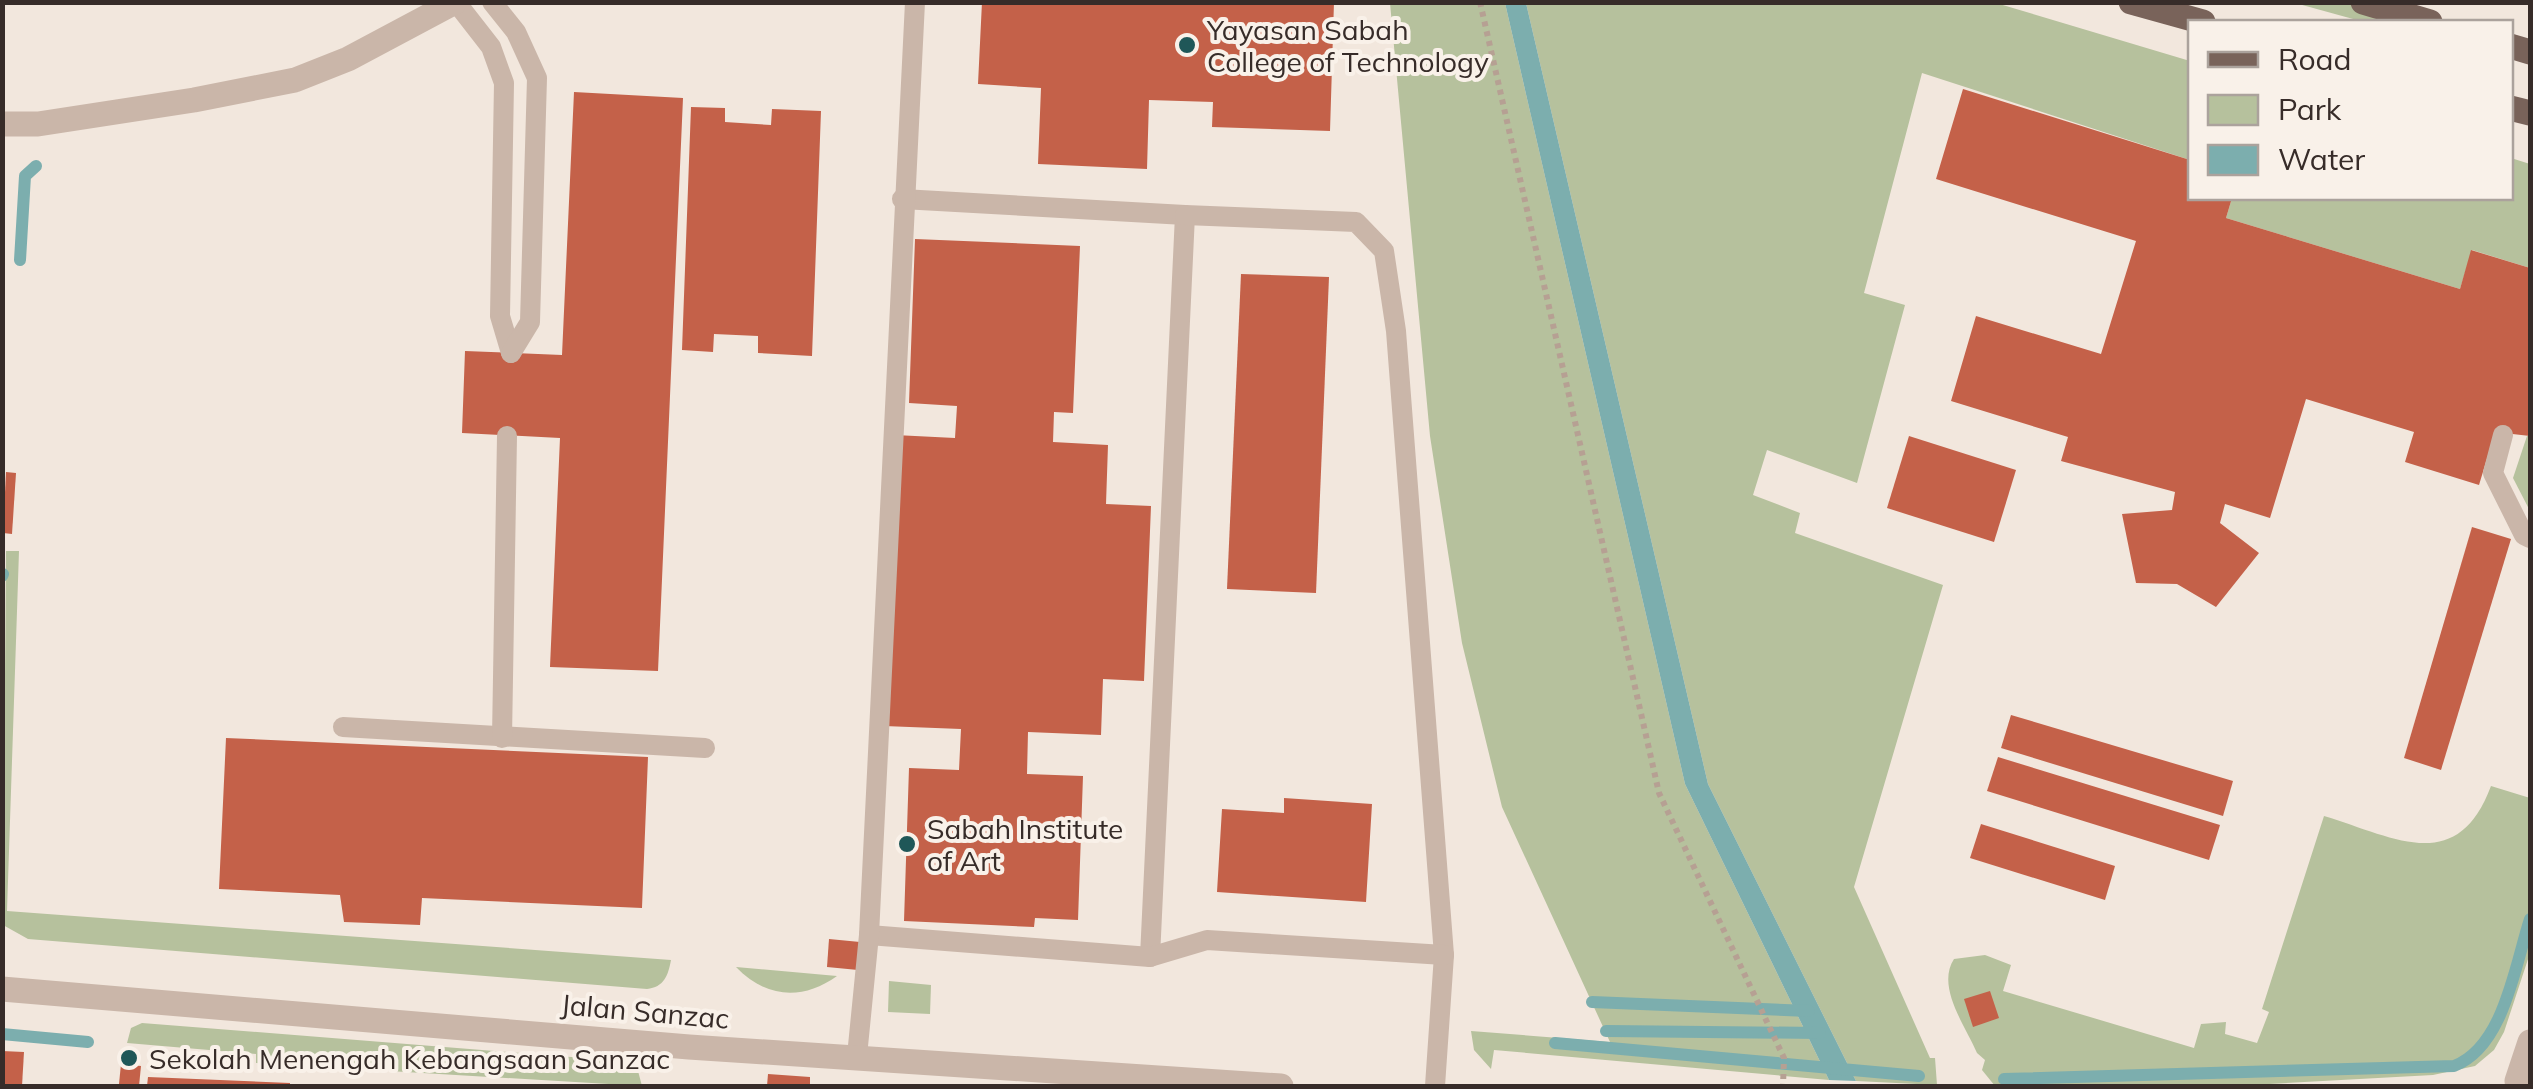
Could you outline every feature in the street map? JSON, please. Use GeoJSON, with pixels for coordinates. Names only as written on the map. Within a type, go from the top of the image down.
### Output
{"type":"FeatureCollection","features":[{"type":"Feature","properties":{"kind":"main road"},"geometry":{"type":"LineString","coordinates":[[2130,2],[2196,20]]}},
{"type":"Feature","properties":{"kind":"main road"},"geometry":{"type":"LineString","coordinates":[[2362,2],[2423,20]]}},
{"type":"Feature","properties":{"kind":"street"},"geometry":{"type":"LineString","coordinates":[[2,124],[116,112],[296,80],[348,59],[456,2]]}},
{"type":"Feature","properties":{"kind":"street","name":"Jalan Sanzac"},"geometry":{"type":"LineString","coordinates":[[2,988],[688,1048],[1282,1086]]}},
{"type":"Feature","properties":{"kind":"street"},"geometry":{"type":"LineString","coordinates":[[2515,1082],[2530,1042]]}},
{"type":"Feature","properties":{"kind":"lane"},"geometry":{"type":"LineString","coordinates":[[456,2],[490,47],[504,83],[500,316],[510,352],[530,322],[537,78],[516,32],[492,2]]}},
{"type":"Feature","properties":{"kind":"lane"},"geometry":{"type":"LineString","coordinates":[[857,1056],[869,936],[902,198],[915,2]]}},
{"type":"Feature","properties":{"kind":"lane"},"geometry":{"type":"LineString","coordinates":[[902,198],[1356,222],[1384,251],[1396,331],[1444,955],[1435,1086]]}},
{"type":"Feature","properties":{"kind":"lane"},"geometry":{"type":"LineString","coordinates":[[1150,957],[1185,215]]}},
{"type":"Feature","properties":{"kind":"lane"},"geometry":{"type":"LineString","coordinates":[[2503,435],[2492,473],[2524,534],[2530,538]]}},
{"type":"Feature","properties":{"kind":"lane"},"geometry":{"type":"LineString","coordinates":[[502,738],[508,436]]}},
{"type":"Feature","properties":{"kind":"lane"},"geometry":{"type":"LineString","coordinates":[[343,727],[705,748]]}},
{"type":"Feature","properties":{"kind":"lane"},"geometry":{"type":"LineString","coordinates":[[869,936],[1150,957],[1206,940],[1444,955]]}},
{"type":"Feature","properties":{"kind":"path"},"geometry":{"type":"LineString","coordinates":[[1480,2],[1659,794],[1784,1058],[1783,1086]]}},
{"type":"Feature","properties":{"kind":"green space"},"geometry":{"type":"Polygon","coordinates":[[[1390,3],[1505,3],[1685,784],[1829,1080],[1494,1050],[1491,1069],[1474,1050],[1471,1031],[1610,1042],[1502,807],[1462,643],[1430,436],[1390,3]]]}},
{"type":"Feature","properties":{"kind":"green space"},"geometry":{"type":"Polygon","coordinates":[[[1526,3],[1996,3],[2188,60],[2188,159],[1922,73],[1864,293],[1905,305],[1857,483],[1767,450],[1753,495],[1800,513],[1795,533],[1943,585],[1854,887],[1930,1058],[1935,1058],[1937,1085],[1856,1081],[1708,784],[1526,3]]]}},
{"type":"Feature","properties":{"kind":"green space"},"geometry":{"type":"Polygon","coordinates":[[[2295,3],[2360,3],[2422,20],[2357,20],[2295,3]]]}},
{"type":"Feature","properties":{"kind":"green space"},"geometry":{"type":"Polygon","coordinates":[[[2513,159],[2530,164],[2530,268],[2472,250],[2460,289],[2226,218],[2231,200],[2513,200],[2513,159]]]}},
{"type":"Feature","properties":{"kind":"green space"},"geometry":{"type":"Polygon","coordinates":[[[2530,436],[2530,511],[2513,478],[2530,436]]]}},
{"type":"Feature","properties":{"kind":"green space"},"geometry":{"type":"Polygon","coordinates":[[[6,551],[19,551],[7,911],[671,960],[664,980],[647,989],[28,939],[3,925],[6,551]]]}},
{"type":"Feature","properties":{"kind":"green space"},"geometry":{"type":"Polygon","coordinates":[[[2491,786],[2530,798],[2530,953],[2504,1032],[2494,1050],[2475,1066],[2433,1075],[2233,1086],[1995,1086],[1982,1070],[1985,1060],[1977,1053],[1950,994],[1949,970],[1954,959],[1985,955],[2011,965],[2003,991],[2194,1048],[2201,1024],[2226,1022],[2225,1034],[2257,1043],[2269,1012],[2262,1009],[2324,816],[2399,840],[2442,841],[2460,832],[2477,814],[2491,786]]]}},
{"type":"Feature","properties":{"kind":"green space"},"geometry":{"type":"Polygon","coordinates":[[[736,967],[837,976],[811,989],[785,992],[760,985],[736,967]]]}},
{"type":"Feature","properties":{"kind":"green space"},"geometry":{"type":"Polygon","coordinates":[[[889,981],[931,985],[930,1014],[888,1012],[889,981]]]}},
{"type":"Feature","properties":{"kind":"green space"},"geometry":{"type":"Polygon","coordinates":[[[142,1023],[622,1061],[638,1071],[642,1086],[256,1063],[256,1054],[127,1043],[131,1028],[142,1023]]]}},
{"type":"Feature","properties":{"kind":"water"},"geometry":{"type":"Polygon","coordinates":[[[1505,3],[1526,3],[1708,784],[1856,1081],[1829,1080],[1685,784],[1505,3]]]}},
{"type":"Feature","properties":{"kind":"building","name":"Yayasan Sabah College of Technology"},"geometry":{"type":"Polygon","coordinates":[[[982,2],[1334,2],[1330,131],[1212,127],[1213,102],[1149,100],[1147,169],[1038,164],[1041,88],[978,84],[982,2]]]}},
{"type":"Feature","properties":{"kind":"building"},"geometry":{"type":"Polygon","coordinates":[[[1963,89],[2188,159],[2188,200],[2231,200],[2226,218],[2460,289],[2471,250],[2530,268],[2530,436],[2495,432],[2479,485],[2405,462],[2414,432],[2306,399],[2270,518],[2225,504],[2220,523],[2259,553],[2216,607],[2177,584],[2136,583],[2122,514],[2172,510],[2175,492],[2061,461],[2068,437],[1951,401],[1976,316],[2101,354],[2136,241],[1936,179],[1963,89]]]}},
{"type":"Feature","properties":{"kind":"building"},"geometry":{"type":"Polygon","coordinates":[[[574,92],[683,98],[658,671],[550,667],[560,438],[462,433],[465,351],[562,355],[574,92]]]}},
{"type":"Feature","properties":{"kind":"building"},"geometry":{"type":"Polygon","coordinates":[[[691,107],[725,108],[725,122],[771,125],[772,109],[821,111],[812,356],[758,353],[758,336],[714,334],[713,352],[682,350],[691,107]]]}},
{"type":"Feature","properties":{"kind":"building"},"geometry":{"type":"Polygon","coordinates":[[[915,239],[1080,246],[1073,413],[1054,412],[1053,442],[1108,445],[1106,504],[1151,506],[1144,681],[1103,679],[1101,735],[1028,732],[1027,774],[1083,776],[1078,920],[1035,918],[1034,927],[904,921],[909,768],[959,770],[961,729],[884,726],[895,435],[955,438],[957,406],[909,403],[915,239]]]}},
{"type":"Feature","properties":{"kind":"building"},"geometry":{"type":"Polygon","coordinates":[[[1241,274],[1329,277],[1316,593],[1227,589],[1241,274]]]}},
{"type":"Feature","properties":{"kind":"building"},"geometry":{"type":"Polygon","coordinates":[[[1909,436],[2016,470],[1994,542],[1887,508],[1909,436]]]}},
{"type":"Feature","properties":{"kind":"building"},"geometry":{"type":"Polygon","coordinates":[[[6,472],[16,473],[12,534],[3,533],[6,472]]]}},
{"type":"Feature","properties":{"kind":"building"},"geometry":{"type":"Polygon","coordinates":[[[2472,527],[2511,539],[2441,770],[2404,758],[2472,527]]]}},
{"type":"Feature","properties":{"kind":"building"},"geometry":{"type":"Polygon","coordinates":[[[2011,715],[2233,781],[2223,816],[2001,748],[2011,715]]]}},
{"type":"Feature","properties":{"kind":"building"},"geometry":{"type":"Polygon","coordinates":[[[226,738],[648,757],[642,908],[422,898],[420,925],[344,922],[340,895],[219,889],[226,738]]]}},
{"type":"Feature","properties":{"kind":"building"},"geometry":{"type":"Polygon","coordinates":[[[1998,757],[2220,825],[2209,860],[1987,791],[1998,757]]]}},
{"type":"Feature","properties":{"kind":"building"},"geometry":{"type":"Polygon","coordinates":[[[1284,798],[1372,804],[1366,902],[1217,892],[1222,809],[1284,813],[1284,798]]]}},
{"type":"Feature","properties":{"kind":"building"},"geometry":{"type":"Polygon","coordinates":[[[1981,824],[2115,866],[2105,900],[1970,858],[1981,824]]]}},
{"type":"Feature","properties":{"kind":"building"},"geometry":{"type":"Polygon","coordinates":[[[829,939],[860,942],[858,970],[827,967],[829,939]]]}},
{"type":"Feature","properties":{"kind":"building"},"geometry":{"type":"Polygon","coordinates":[[[1990,991],[1999,1018],[1973,1027],[1964,999],[1990,991]]]}},
{"type":"Feature","properties":{"kind":"building"},"geometry":{"type":"Polygon","coordinates":[[[2,1051],[24,1052],[22,1086],[2,1086],[2,1051]]]}},
{"type":"Feature","properties":{"kind":"building"},"geometry":{"type":"Polygon","coordinates":[[[121,1064],[141,1066],[139,1086],[119,1084],[121,1064]]]}},
{"type":"Feature","properties":{"kind":"building"},"geometry":{"type":"Polygon","coordinates":[[[768,1074],[810,1077],[810,1086],[767,1086],[768,1074]]]}},
{"type":"Feature","properties":{"kind":"building"},"geometry":{"type":"Polygon","coordinates":[[[148,1077],[290,1083],[290,1086],[147,1086],[148,1077]]]}},
{"type":"Feature","properties":{"kind":"waterway"},"geometry":{"type":"LineString","coordinates":[[20,260],[25,176],[36,166]]}},
{"type":"Feature","properties":{"kind":"waterway"},"geometry":{"type":"LineString","coordinates":[[2004,1079],[2454,1066],[2471,1056],[2496,1023],[2513,981],[2530,919]]}},
{"type":"Feature","properties":{"kind":"waterway"},"geometry":{"type":"LineString","coordinates":[[1592,1002],[1809,1011]]}},
{"type":"Feature","properties":{"kind":"waterway"},"geometry":{"type":"LineString","coordinates":[[1606,1031],[1820,1033]]}},
{"type":"Feature","properties":{"kind":"waterway"},"geometry":{"type":"LineString","coordinates":[[2,1034],[88,1042]]}},
{"type":"Feature","properties":{"kind":"waterway"},"geometry":{"type":"LineString","coordinates":[[1555,1043],[1919,1076]]}},
{"type":"Feature","properties":{"kind":"place","name":"Yayasan Sabah College of Technology"},"geometry":{"type":"Point","coordinates":[1187,45]}},
{"type":"Feature","properties":{"kind":"place","name":"Sabah Institute of Art"},"geometry":{"type":"Point","coordinates":[907,844]}},
{"type":"Feature","properties":{"kind":"place","name":"Sekolah Menengah Kebangsaan Sanzac"},"geometry":{"type":"Point","coordinates":[129,1058]}}]}
